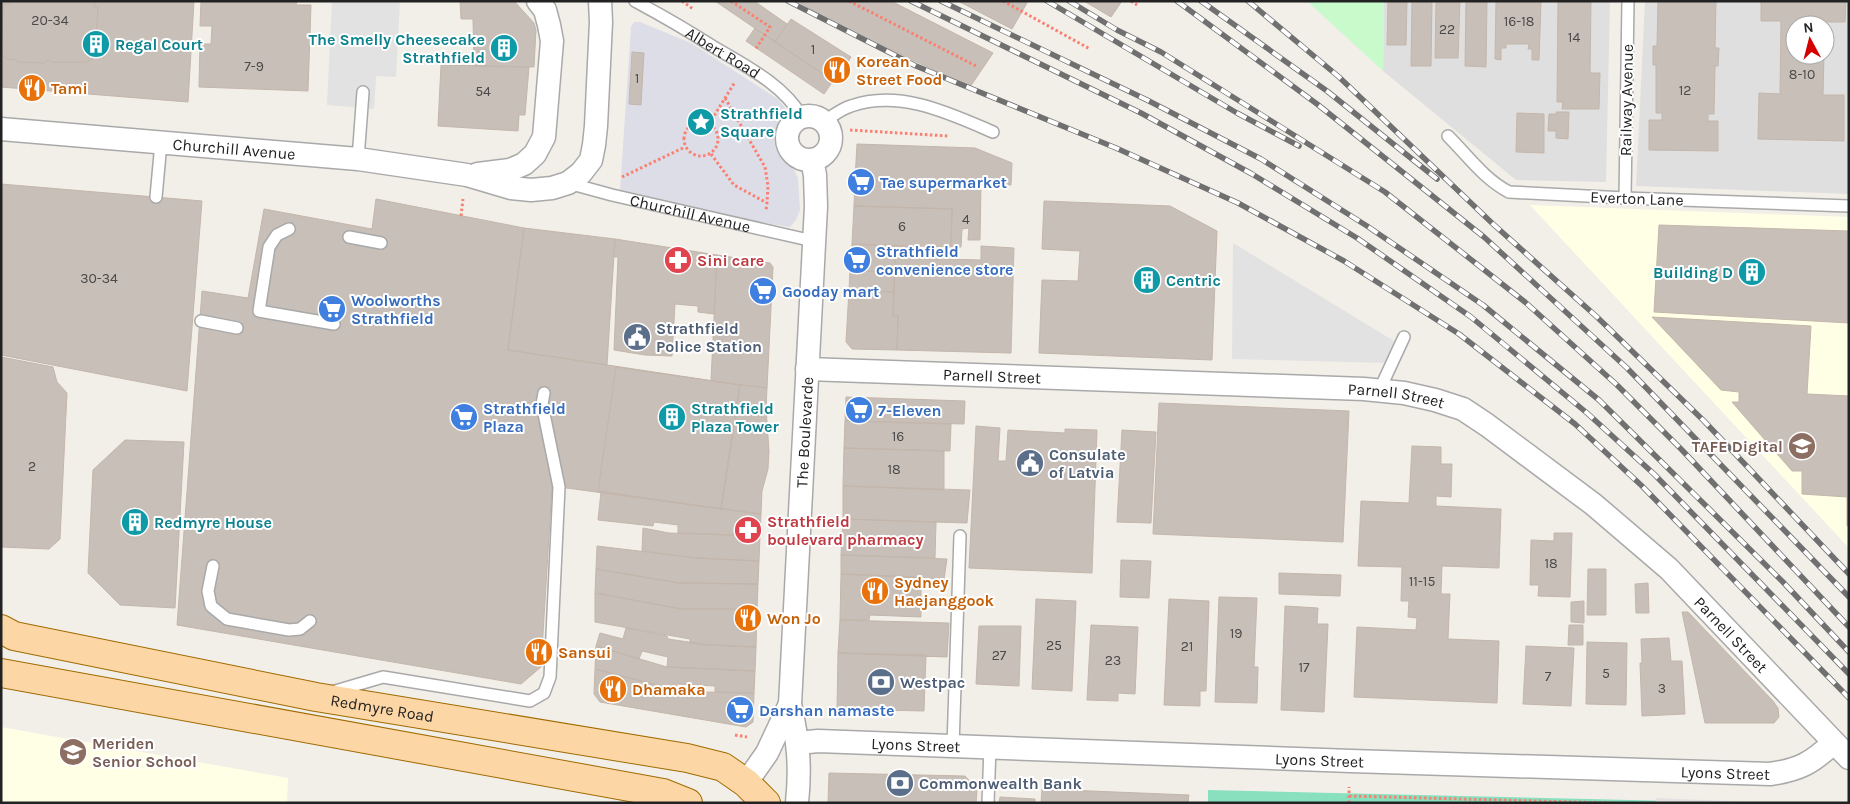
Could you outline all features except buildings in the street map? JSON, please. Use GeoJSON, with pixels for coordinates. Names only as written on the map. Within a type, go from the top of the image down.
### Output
{"type":"FeatureCollection","features":[{"type":"Feature","properties":{"kind":"main road","name":"Redmyre Road"},"geometry":{"type":"LineString","coordinates":[[8,633],[316,697],[687,758],[723,767],[743,793]]}},
{"type":"Feature","properties":{"kind":"main road","name":"Redmyre Road"},"geometry":{"type":"LineString","coordinates":[[1,673],[663,793],[688,803]]}},
{"type":"Feature","properties":{"kind":"main road"},"geometry":{"type":"LineString","coordinates":[[743,793],[760,795],[766,803]]}},
{"type":"Feature","properties":{"kind":"street"},"geometry":{"type":"LineString","coordinates":[[465,184],[531,190],[552,188],[568,183],[581,173],[591,160],[594,145],[600,1]]}},
{"type":"Feature","properties":{"kind":"street"},"geometry":{"type":"LineString","coordinates":[[465,184],[524,164],[536,154],[544,138],[552,41],[546,4]]}},
{"type":"Feature","properties":{"kind":"street"},"geometry":{"type":"LineString","coordinates":[[814,116],[824,122],[831,134],[829,148],[819,158],[804,160],[788,147],[787,132],[795,120],[802,117],[814,116]]}},
{"type":"Feature","properties":{"kind":"street","name":"Churchill Avenue"},"geometry":{"type":"LineString","coordinates":[[1,129],[358,159],[465,184]]}},
{"type":"Feature","properties":{"kind":"street","name":"The Boulevarde"},"geometry":{"type":"LineString","coordinates":[[797,803],[800,767],[798,742],[790,704],[816,189],[812,160]]}},
{"type":"Feature","properties":{"kind":"street","name":"Parnell Street"},"geometry":{"type":"LineString","coordinates":[[807,369],[1379,391],[1404,393],[1463,409],[1593,504],[1669,569],[1841,751]]}},
{"type":"Feature","properties":{"kind":"street","name":"The Boulevarde"},"geometry":{"type":"LineString","coordinates":[[743,793],[767,753],[790,704]]}},
{"type":"Feature","properties":{"kind":"street","name":"Lyons Street"},"geometry":{"type":"LineString","coordinates":[[798,742],[818,740],[1351,761],[1770,774],[1802,767],[1816,759],[1841,751]]}},
{"type":"Feature","properties":{"kind":"lane","name":"Albert Road"},"geometry":{"type":"LineString","coordinates":[[635,1],[745,65],[772,84],[795,106],[802,117]]}},
{"type":"Feature","properties":{"kind":"lane","name":"Railway Avenue"},"geometry":{"type":"LineString","coordinates":[[1624,198],[1628,1]]}},
{"type":"Feature","properties":{"kind":"lane"},"geometry":{"type":"LineString","coordinates":[[358,159],[363,92]]}},
{"type":"Feature","properties":{"kind":"lane"},"geometry":{"type":"LineString","coordinates":[[824,122],[838,112],[857,104],[880,100],[899,100],[948,112],[993,132]]}},
{"type":"Feature","properties":{"kind":"lane","name":"Everton Lane"},"geometry":{"type":"LineString","coordinates":[[1448,136],[1489,178],[1499,187],[1509,192],[1849,206]]}},
{"type":"Feature","properties":{"kind":"lane"},"geometry":{"type":"LineString","coordinates":[[156,197],[161,143]]}},
{"type":"Feature","properties":{"kind":"lane","name":"Churchill Avenue"},"geometry":{"type":"LineString","coordinates":[[568,183],[612,196],[813,241]]}},
{"type":"Feature","properties":{"kind":"lane"},"geometry":{"type":"LineString","coordinates":[[289,229],[277,235],[269,247],[258,312],[334,324]]}},
{"type":"Feature","properties":{"kind":"lane"},"geometry":{"type":"LineString","coordinates":[[349,237],[381,243]]}},
{"type":"Feature","properties":{"kind":"lane"},"geometry":{"type":"LineString","coordinates":[[201,321],[237,328]]}},
{"type":"Feature","properties":{"kind":"lane"},"geometry":{"type":"LineString","coordinates":[[1379,391],[1404,337]]}},
{"type":"Feature","properties":{"kind":"lane"},"geometry":{"type":"LineString","coordinates":[[316,697],[383,677],[530,701],[544,693],[550,677],[559,487],[542,404],[544,393]]}},
{"type":"Feature","properties":{"kind":"lane"},"geometry":{"type":"LineString","coordinates":[[954,746],[960,536]]}},
{"type":"Feature","properties":{"kind":"lane"},"geometry":{"type":"LineString","coordinates":[[213,566],[208,591],[211,606],[227,619],[289,630],[300,629],[310,621]]}},
{"type":"Feature","properties":{"kind":"lane"},"geometry":{"type":"LineString","coordinates":[[988,803],[990,748]]}},
{"type":"Feature","properties":{"kind":"path"},"geometry":{"type":"LineString","coordinates":[[731,1],[770,27],[755,50]]}},
{"type":"Feature","properties":{"kind":"path"},"geometry":{"type":"LineString","coordinates":[[849,1],[978,67]]}},
{"type":"Feature","properties":{"kind":"path"},"geometry":{"type":"LineString","coordinates":[[1003,1],[1090,49]]}},
{"type":"Feature","properties":{"kind":"path"},"geometry":{"type":"LineString","coordinates":[[1131,1],[1137,5]]}},
{"type":"Feature","properties":{"kind":"path"},"geometry":{"type":"LineString","coordinates":[[709,124],[739,75]]}},
{"type":"Feature","properties":{"kind":"path"},"geometry":{"type":"LineString","coordinates":[[725,98],[765,168],[768,186],[765,217]]}},
{"type":"Feature","properties":{"kind":"path"},"geometry":{"type":"LineString","coordinates":[[701,122],[709,124],[715,129],[718,140],[711,154],[700,157],[694,155],[685,147],[684,136],[690,126],[701,122]]}},
{"type":"Feature","properties":{"kind":"path"},"geometry":{"type":"LineString","coordinates":[[849,130],[952,136]]}},
{"type":"Feature","properties":{"kind":"path"},"geometry":{"type":"LineString","coordinates":[[621,177],[685,147]]}},
{"type":"Feature","properties":{"kind":"path"},"geometry":{"type":"LineString","coordinates":[[711,154],[734,185],[767,203]]}},
{"type":"Feature","properties":{"kind":"path"},"geometry":{"type":"LineString","coordinates":[[461,216],[465,184]]}},
{"type":"Feature","properties":{"kind":"path"},"geometry":{"type":"LineString","coordinates":[[1349,796],[1612,803]]}},
{"type":"Feature","properties":{"kind":"shaded area"},"geometry":{"type":"Polygon","coordinates":[[[332,1],[400,1],[396,77],[376,76],[374,109],[327,105],[332,1]]]}},
{"type":"Feature","properties":{"kind":"shaded area"},"geometry":{"type":"Polygon","coordinates":[[[1384,1],[1610,1],[1606,182],[1516,180],[1383,71],[1384,1]]]}},
{"type":"Feature","properties":{"kind":"shaded area"},"geometry":{"type":"Polygon","coordinates":[[[1645,1],[1849,1],[1849,194],[1636,186],[1645,1]]]}},
{"type":"Feature","properties":{"kind":"shaded area","name":"Strathfield Square"},"geometry":{"type":"Polygon","coordinates":[[[634,22],[640,22],[691,43],[778,99],[786,109],[779,116],[774,136],[775,146],[780,155],[794,170],[798,178],[800,210],[796,220],[790,227],[764,223],[620,190],[631,27],[634,22]]]}},
{"type":"Feature","properties":{"kind":"shaded area","name":"TAFE Digital"},"geometry":{"type":"Polygon","coordinates":[[[1530,205],[1849,217],[1849,548],[1660,345],[1530,205]]]}},
{"type":"Feature","properties":{"kind":"shaded area"},"geometry":{"type":"Polygon","coordinates":[[[1233,243],[1394,341],[1388,363],[1232,359],[1233,243]]]}},
{"type":"Feature","properties":{"kind":"shaded area","name":"Meriden Senior School"},"geometry":{"type":"Polygon","coordinates":[[[1,727],[288,778],[287,803],[1,803],[1,727]]]}},
{"type":"Feature","properties":{"kind":"shaded area"},"geometry":{"type":"Polygon","coordinates":[[[1656,798],[1751,802],[1751,803],[1656,803],[1656,798]]]}},
{"type":"Feature","properties":{"kind":"green space"},"geometry":{"type":"Polygon","coordinates":[[[1307,1],[1384,1],[1383,71],[1307,1]]]}},
{"type":"Feature","properties":{"kind":"green space"},"geometry":{"type":"Polygon","coordinates":[[[1208,790],[1757,803],[1208,803],[1208,790]]]}},
{"type":"Feature","properties":{"kind":"railway"},"geometry":{"type":"LineString","coordinates":[[788,1],[916,66],[1116,148],[1238,203],[1344,261],[1459,334],[1575,424],[1642,486],[1849,698]]}},
{"type":"Feature","properties":{"kind":"railway"},"geometry":{"type":"LineString","coordinates":[[911,1],[1141,113],[1252,174],[1357,238],[1471,317],[1587,413],[1654,474],[1849,674]]}},
{"type":"Feature","properties":{"kind":"railway"},"geometry":{"type":"LineString","coordinates":[[941,1],[1147,100],[1261,159],[1367,226],[1483,305],[1599,400],[1782,581],[1849,652]]}},
{"type":"Feature","properties":{"kind":"railway"},"geometry":{"type":"LineString","coordinates":[[1047,1],[1237,113],[1299,146]]}},
{"type":"Feature","properties":{"kind":"railway"},"geometry":{"type":"LineString","coordinates":[[1069,1],[1117,30],[1161,52],[1385,192],[1525,302],[1617,385],[1682,450],[1849,627]]}},
{"type":"Feature","properties":{"kind":"railway"},"geometry":{"type":"LineString","coordinates":[[1177,1],[1317,104],[1484,237],[1627,368],[1849,597]]}},
{"type":"Feature","properties":{"kind":"railway"},"geometry":{"type":"LineString","coordinates":[[1201,1],[1327,91],[1437,179]]}},
{"type":"Feature","properties":{"kind":"railway"},"geometry":{"type":"LineString","coordinates":[[1248,1],[1339,77],[1493,224],[1597,317],[1704,421],[1849,574]]}},
{"type":"Feature","properties":{"kind":"place","name":"Regal Court"},"geometry":{"type":"Point","coordinates":[96,44]}},
{"type":"Feature","properties":{"kind":"place","name":"The Smelly Cheesecake Strathfield"},"geometry":{"type":"Point","coordinates":[504,48]}},
{"type":"Feature","properties":{"kind":"place","name":"Korean Street Food"},"geometry":{"type":"Point","coordinates":[837,70]}},
{"type":"Feature","properties":{"kind":"place","name":"Tami"},"geometry":{"type":"Point","coordinates":[32,88]}},
{"type":"Feature","properties":{"kind":"place","name":"Strathfield Square"},"geometry":{"type":"Point","coordinates":[701,122]}},
{"type":"Feature","properties":{"kind":"place","name":"Tae supermarket"},"geometry":{"type":"Point","coordinates":[861,182]}},
{"type":"Feature","properties":{"kind":"place","name":"Sini care"},"geometry":{"type":"Point","coordinates":[678,260]}},
{"type":"Feature","properties":{"kind":"place","name":"Strathfield convenience store"},"geometry":{"type":"Point","coordinates":[857,260]}},
{"type":"Feature","properties":{"kind":"place","name":"Building D"},"geometry":{"type":"Point","coordinates":[1752,272]}},
{"type":"Feature","properties":{"kind":"place","name":"Centric"},"geometry":{"type":"Point","coordinates":[1147,280]}},
{"type":"Feature","properties":{"kind":"place","name":"Gooday mart"},"geometry":{"type":"Point","coordinates":[763,291]}},
{"type":"Feature","properties":{"kind":"place","name":"Woolworths Strathfield"},"geometry":{"type":"Point","coordinates":[332,309]}},
{"type":"Feature","properties":{"kind":"place","name":"Strathfield Police Station"},"geometry":{"type":"Point","coordinates":[637,337]}},
{"type":"Feature","properties":{"kind":"place","name":"7-Eleven"},"geometry":{"type":"Point","coordinates":[859,410]}},
{"type":"Feature","properties":{"kind":"place","name":"Strathfield Plaza"},"geometry":{"type":"Point","coordinates":[464,417]}},
{"type":"Feature","properties":{"kind":"place","name":"Strathfield Plaza Tower"},"geometry":{"type":"Point","coordinates":[672,417]}},
{"type":"Feature","properties":{"kind":"place","name":"TAFE Digital"},"geometry":{"type":"Point","coordinates":[1802,446]}},
{"type":"Feature","properties":{"kind":"place","name":"Consulate of Latvia"},"geometry":{"type":"Point","coordinates":[1030,463]}},
{"type":"Feature","properties":{"kind":"place","name":"Redmyre House"},"geometry":{"type":"Point","coordinates":[135,522]}},
{"type":"Feature","properties":{"kind":"place","name":"Strathfield boulevard pharmacy"},"geometry":{"type":"Point","coordinates":[748,530]}},
{"type":"Feature","properties":{"kind":"place","name":"Sydney Haejanggook"},"geometry":{"type":"Point","coordinates":[875,591]}},
{"type":"Feature","properties":{"kind":"place","name":"Won Jo"},"geometry":{"type":"Point","coordinates":[748,618]}},
{"type":"Feature","properties":{"kind":"place","name":"Sansui"},"geometry":{"type":"Point","coordinates":[539,652]}},
{"type":"Feature","properties":{"kind":"place","name":"Westpac"},"geometry":{"type":"Point","coordinates":[881,682]}},
{"type":"Feature","properties":{"kind":"place","name":"Dhamaka"},"geometry":{"type":"Point","coordinates":[613,689]}},
{"type":"Feature","properties":{"kind":"place","name":"Darshan namaste"},"geometry":{"type":"Point","coordinates":[740,710]}},
{"type":"Feature","properties":{"kind":"place","name":"Meriden Senior School"},"geometry":{"type":"Point","coordinates":[73,752]}},
{"type":"Feature","properties":{"kind":"place","name":"Commonwealth Bank"},"geometry":{"type":"Point","coordinates":[900,783]}}]}
